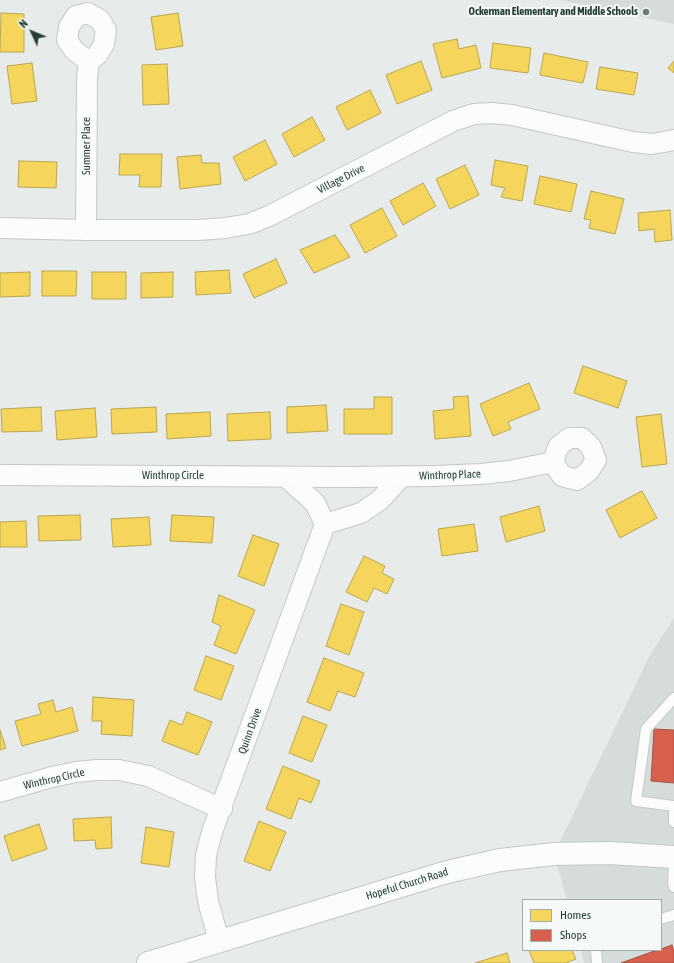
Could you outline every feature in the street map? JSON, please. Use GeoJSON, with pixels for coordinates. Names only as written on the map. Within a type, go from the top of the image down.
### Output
{"type":"FeatureCollection","features":[{"type":"Feature","properties":{"kind":"main road","name":"Hopeful Church Road"},"geometry":{"type":"LineString","coordinates":[[148,963],[447,872],[500,860],[554,854],[609,852],[674,857]]}},
{"type":"Feature","properties":{"kind":"street","name":"Summer Place"},"geometry":{"type":"LineString","coordinates":[[86,230],[88,62]]}},
{"type":"Feature","properties":{"kind":"street","name":"Village Drive"},"geometry":{"type":"LineString","coordinates":[[0,228],[198,230],[225,228],[248,224],[269,216],[453,121],[474,114],[492,113],[512,115],[633,142],[652,144],[674,140]]}},
{"type":"Feature","properties":{"kind":"street","name":"Winthrop Place"},"geometry":{"type":"LineString","coordinates":[[346,477],[481,474],[509,471],[553,462]]}},
{"type":"Feature","properties":{"kind":"street","name":"Winthrop Circle"},"geometry":{"type":"LineString","coordinates":[[0,475],[346,477]]}},
{"type":"Feature","properties":{"kind":"street"},"geometry":{"type":"LineString","coordinates":[[286,477],[315,503],[325,524],[361,513],[380,500],[400,477]]}},
{"type":"Feature","properties":{"kind":"street","name":"Quinn Drive"},"geometry":{"type":"LineString","coordinates":[[219,941],[208,901],[204,878],[206,855],[212,832],[222,809],[325,524]]}},
{"type":"Feature","properties":{"kind":"street","name":"Winthrop Circle"},"geometry":{"type":"LineString","coordinates":[[0,792],[52,777],[76,772],[119,770],[148,776],[222,809]]}},
{"type":"Feature","properties":{"kind":"lane"},"geometry":{"type":"LineString","coordinates":[[674,698],[646,729],[636,802],[674,806],[674,822]]}},
{"type":"Feature","properties":{"kind":"lane"},"geometry":{"type":"LineString","coordinates":[[674,864],[674,887]]}},
{"type":"Feature","properties":{"kind":"lane"},"geometry":{"type":"LineString","coordinates":[[662,920],[674,915]]}},
{"type":"Feature","properties":{"kind":"lane"},"geometry":{"type":"LineString","coordinates":[[596,951],[597,963]]}},
{"type":"Feature","properties":{"kind":"shaded area","name":"Ockerman Elementary and Middle Schools"},"geometry":{"type":"Polygon","coordinates":[[[561,0],[674,0],[674,24],[561,0]]]}},
{"type":"Feature","properties":{"kind":"shaded area"},"geometry":{"type":"Polygon","coordinates":[[[674,618],[674,963],[584,963],[581,951],[662,951],[662,899],[567,899],[554,854],[651,653],[674,618]]]}},
{"type":"Feature","properties":{"kind":"building: Homes"},"geometry":{"type":"Polygon","coordinates":[[[1,13],[24,14],[24,52],[0,52],[1,13]]]}},
{"type":"Feature","properties":{"kind":"building: Homes"},"geometry":{"type":"Polygon","coordinates":[[[178,13],[183,46],[156,50],[151,17],[178,13]]]}},
{"type":"Feature","properties":{"kind":"building: Homes"},"geometry":{"type":"Polygon","coordinates":[[[457,39],[459,49],[476,45],[481,68],[442,78],[433,44],[457,39]]]}},
{"type":"Feature","properties":{"kind":"building: Homes"},"geometry":{"type":"Polygon","coordinates":[[[493,43],[531,48],[528,73],[490,68],[493,43]]]}},
{"type":"Feature","properties":{"kind":"building: Homes"},"geometry":{"type":"Polygon","coordinates":[[[544,53],[588,62],[583,83],[540,75],[544,53]]]}},
{"type":"Feature","properties":{"kind":"building: Homes"},"geometry":{"type":"Polygon","coordinates":[[[421,61],[432,90],[397,104],[386,75],[421,61]]]}},
{"type":"Feature","properties":{"kind":"building: Homes"},"geometry":{"type":"Polygon","coordinates":[[[674,61],[674,73],[668,68],[674,61]]]}},
{"type":"Feature","properties":{"kind":"building: Homes"},"geometry":{"type":"Polygon","coordinates":[[[32,63],[37,101],[12,104],[7,66],[32,63]]]}},
{"type":"Feature","properties":{"kind":"building: Homes"},"geometry":{"type":"Polygon","coordinates":[[[167,64],[169,104],[143,105],[142,65],[167,64]]]}},
{"type":"Feature","properties":{"kind":"building: Homes"},"geometry":{"type":"Polygon","coordinates":[[[600,67],[638,73],[634,95],[596,89],[600,67]]]}},
{"type":"Feature","properties":{"kind":"building: Homes"},"geometry":{"type":"Polygon","coordinates":[[[370,90],[381,113],[347,130],[336,107],[370,90]]]}},
{"type":"Feature","properties":{"kind":"building: Homes"},"geometry":{"type":"Polygon","coordinates":[[[312,117],[325,140],[294,157],[282,134],[312,117]]]}},
{"type":"Feature","properties":{"kind":"building: Homes"},"geometry":{"type":"Polygon","coordinates":[[[265,140],[277,164],[245,181],[233,157],[265,140]]]}},
{"type":"Feature","properties":{"kind":"building: Homes"},"geometry":{"type":"Polygon","coordinates":[[[120,154],[162,154],[161,187],[139,187],[140,175],[119,175],[120,154]]]}},
{"type":"Feature","properties":{"kind":"building: Homes"},"geometry":{"type":"Polygon","coordinates":[[[201,155],[202,163],[219,163],[221,184],[180,189],[177,157],[201,155]]]}},
{"type":"Feature","properties":{"kind":"building: Homes"},"geometry":{"type":"Polygon","coordinates":[[[495,160],[528,166],[522,201],[501,197],[505,188],[491,185],[495,160]]]}},
{"type":"Feature","properties":{"kind":"building: Homes"},"geometry":{"type":"Polygon","coordinates":[[[19,161],[57,162],[56,188],[18,187],[19,161]]]}},
{"type":"Feature","properties":{"kind":"building: Homes"},"geometry":{"type":"Polygon","coordinates":[[[465,165],[479,195],[450,209],[436,179],[465,165]]]}},
{"type":"Feature","properties":{"kind":"building: Homes"},"geometry":{"type":"Polygon","coordinates":[[[540,176],[577,184],[571,212],[534,204],[540,176]]]}},
{"type":"Feature","properties":{"kind":"building: Homes"},"geometry":{"type":"Polygon","coordinates":[[[423,183],[436,206],[403,225],[390,201],[423,183]]]}},
{"type":"Feature","properties":{"kind":"building: Homes"},"geometry":{"type":"Polygon","coordinates":[[[591,191],[624,199],[615,234],[589,228],[591,220],[584,219],[591,191]]]}},
{"type":"Feature","properties":{"kind":"building: Homes"},"geometry":{"type":"Polygon","coordinates":[[[382,208],[397,236],[365,253],[350,225],[382,208]]]}},
{"type":"Feature","properties":{"kind":"building: Homes"},"geometry":{"type":"Polygon","coordinates":[[[670,210],[672,240],[655,242],[654,229],[639,231],[638,213],[670,210]]]}},
{"type":"Feature","properties":{"kind":"building: Homes"},"geometry":{"type":"Polygon","coordinates":[[[335,235],[350,257],[314,273],[300,250],[335,235]]]}},
{"type":"Feature","properties":{"kind":"building: Homes"},"geometry":{"type":"Polygon","coordinates":[[[276,259],[287,283],[254,298],[243,274],[276,259]]]}},
{"type":"Feature","properties":{"kind":"building: Homes"},"geometry":{"type":"Polygon","coordinates":[[[229,270],[231,293],[196,295],[195,272],[229,270]]]}},
{"type":"Feature","properties":{"kind":"building: Homes"},"geometry":{"type":"Polygon","coordinates":[[[42,271],[77,271],[76,296],[42,296],[42,271]]]}},
{"type":"Feature","properties":{"kind":"building: Homes"},"geometry":{"type":"Polygon","coordinates":[[[30,272],[30,296],[0,297],[0,273],[30,272]]]}},
{"type":"Feature","properties":{"kind":"building: Homes"},"geometry":{"type":"Polygon","coordinates":[[[92,272],[126,272],[126,299],[92,299],[92,272]]]}},
{"type":"Feature","properties":{"kind":"building: Homes"},"geometry":{"type":"Polygon","coordinates":[[[173,272],[173,297],[141,298],[141,273],[173,272]]]}},
{"type":"Feature","properties":{"kind":"building: Homes"},"geometry":{"type":"Polygon","coordinates":[[[583,366],[627,381],[618,408],[574,393],[583,366]]]}},
{"type":"Feature","properties":{"kind":"building: Homes"},"geometry":{"type":"Polygon","coordinates":[[[529,383],[540,409],[508,422],[511,429],[493,436],[480,404],[529,383]]]}},
{"type":"Feature","properties":{"kind":"building: Homes"},"geometry":{"type":"Polygon","coordinates":[[[468,396],[471,436],[435,439],[433,411],[454,409],[453,397],[468,396]]]}},
{"type":"Feature","properties":{"kind":"building: Homes"},"geometry":{"type":"Polygon","coordinates":[[[374,397],[392,397],[392,434],[344,434],[344,409],[374,409],[374,397]]]}},
{"type":"Feature","properties":{"kind":"building: Homes"},"geometry":{"type":"Polygon","coordinates":[[[326,405],[328,431],[287,433],[287,407],[326,405]]]}},
{"type":"Feature","properties":{"kind":"building: Homes"},"geometry":{"type":"Polygon","coordinates":[[[41,407],[42,431],[2,432],[1,409],[41,407]]]}},
{"type":"Feature","properties":{"kind":"building: Homes"},"geometry":{"type":"Polygon","coordinates":[[[156,407],[157,432],[112,434],[111,409],[156,407]]]}},
{"type":"Feature","properties":{"kind":"building: Homes"},"geometry":{"type":"Polygon","coordinates":[[[95,408],[97,437],[57,440],[55,411],[95,408]]]}},
{"type":"Feature","properties":{"kind":"building: Homes"},"geometry":{"type":"Polygon","coordinates":[[[210,412],[211,436],[167,439],[166,414],[210,412]]]}},
{"type":"Feature","properties":{"kind":"building: Homes"},"geometry":{"type":"Polygon","coordinates":[[[270,412],[271,439],[228,441],[227,414],[270,412]]]}},
{"type":"Feature","properties":{"kind":"building: Homes"},"geometry":{"type":"Polygon","coordinates":[[[661,414],[667,464],[642,467],[636,417],[661,414]]]}},
{"type":"Feature","properties":{"kind":"building: Homes"},"geometry":{"type":"Polygon","coordinates":[[[642,491],[657,518],[620,538],[606,510],[642,491]]]}},
{"type":"Feature","properties":{"kind":"building: Homes"},"geometry":{"type":"Polygon","coordinates":[[[539,506],[545,531],[506,542],[500,517],[539,506]]]}},
{"type":"Feature","properties":{"kind":"building: Homes"},"geometry":{"type":"Polygon","coordinates":[[[80,515],[81,540],[39,541],[38,516],[80,515]]]}},
{"type":"Feature","properties":{"kind":"building: Homes"},"geometry":{"type":"Polygon","coordinates":[[[172,515],[214,517],[212,543],[170,541],[172,515]]]}},
{"type":"Feature","properties":{"kind":"building: Homes"},"geometry":{"type":"Polygon","coordinates":[[[149,517],[151,545],[113,547],[111,519],[149,517]]]}},
{"type":"Feature","properties":{"kind":"building: Homes"},"geometry":{"type":"Polygon","coordinates":[[[26,521],[27,547],[0,547],[0,522],[26,521]]]}},
{"type":"Feature","properties":{"kind":"building: Homes"},"geometry":{"type":"Polygon","coordinates":[[[474,524],[478,551],[442,556],[438,529],[474,524]]]}},
{"type":"Feature","properties":{"kind":"building: Homes"},"geometry":{"type":"Polygon","coordinates":[[[253,535],[279,544],[264,586],[238,576],[253,535]]]}},
{"type":"Feature","properties":{"kind":"building: Homes"},"geometry":{"type":"Polygon","coordinates":[[[364,556],[385,566],[382,573],[394,579],[387,594],[374,588],[367,602],[346,592],[364,556]]]}},
{"type":"Feature","properties":{"kind":"building: Homes"},"geometry":{"type":"Polygon","coordinates":[[[219,595],[255,610],[236,654],[214,645],[221,626],[212,622],[219,595]]]}},
{"type":"Feature","properties":{"kind":"building: Homes"},"geometry":{"type":"Polygon","coordinates":[[[341,604],[364,612],[349,655],[326,646],[341,604]]]}},
{"type":"Feature","properties":{"kind":"building: Homes"},"geometry":{"type":"Polygon","coordinates":[[[206,656],[234,666],[221,700],[194,690],[206,656]]]}},
{"type":"Feature","properties":{"kind":"building: Homes"},"geometry":{"type":"Polygon","coordinates":[[[324,658],[364,673],[355,697],[338,691],[330,711],[307,702],[324,658]]]}},
{"type":"Feature","properties":{"kind":"building: Homes"},"geometry":{"type":"Polygon","coordinates":[[[93,697],[134,700],[132,736],[101,734],[102,721],[92,721],[93,697]]]}},
{"type":"Feature","properties":{"kind":"building: Homes"},"geometry":{"type":"Polygon","coordinates":[[[53,700],[56,712],[72,707],[78,731],[22,746],[15,721],[41,714],[38,704],[53,700]]]}},
{"type":"Feature","properties":{"kind":"building: Homes"},"geometry":{"type":"Polygon","coordinates":[[[187,712],[212,722],[198,755],[162,741],[170,720],[182,725],[187,712]]]}},
{"type":"Feature","properties":{"kind":"building: Homes"},"geometry":{"type":"Polygon","coordinates":[[[303,716],[327,725],[312,762],[289,753],[303,716]]]}},
{"type":"Feature","properties":{"kind":"building: Homes"},"geometry":{"type":"Polygon","coordinates":[[[0,730],[6,748],[0,750],[0,730]]]}},
{"type":"Feature","properties":{"kind":"building: Homes"},"geometry":{"type":"Polygon","coordinates":[[[283,766],[320,781],[311,803],[299,798],[291,819],[266,809],[283,766]]]}},
{"type":"Feature","properties":{"kind":"building: Homes"},"geometry":{"type":"Polygon","coordinates":[[[111,817],[112,848],[96,849],[95,840],[74,841],[73,819],[111,817]]]}},
{"type":"Feature","properties":{"kind":"building: Homes"},"geometry":{"type":"Polygon","coordinates":[[[259,821],[286,832],[270,871],[244,861],[259,821]]]}},
{"type":"Feature","properties":{"kind":"building: Homes"},"geometry":{"type":"Polygon","coordinates":[[[39,824],[47,849],[12,861],[4,836],[39,824]]]}},
{"type":"Feature","properties":{"kind":"building: Homes"},"geometry":{"type":"Polygon","coordinates":[[[146,827],[174,832],[169,867],[141,863],[146,827]]]}},
{"type":"Feature","properties":{"kind":"building: Homes"},"geometry":{"type":"Polygon","coordinates":[[[529,951],[572,951],[576,959],[566,963],[534,963],[529,951]]]}},
{"type":"Feature","properties":{"kind":"building: Homes"},"geometry":{"type":"Polygon","coordinates":[[[507,953],[510,963],[475,963],[507,953]]]}},
{"type":"Feature","properties":{"kind":"building: Shops"},"geometry":{"type":"Polygon","coordinates":[[[654,729],[674,730],[674,783],[651,781],[654,729]]]}},
{"type":"Feature","properties":{"kind":"building: Shops"},"geometry":{"type":"Polygon","coordinates":[[[672,945],[674,952],[674,963],[621,963],[654,951],[662,951],[662,949],[672,945]]]}},
{"type":"Feature","properties":{"kind":"place","name":"Ockerman Elementary and Middle Schools"},"geometry":{"type":"Point","coordinates":[646,12]}}]}
